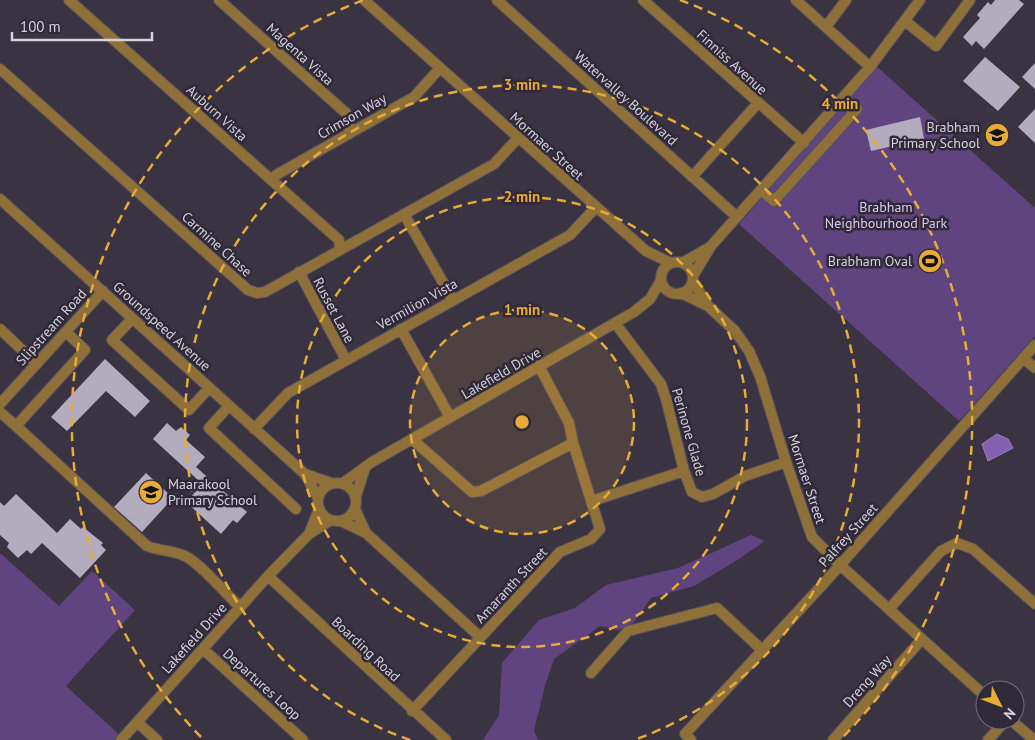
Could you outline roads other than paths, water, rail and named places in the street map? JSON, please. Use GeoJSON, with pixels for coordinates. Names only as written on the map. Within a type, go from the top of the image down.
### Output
{"type":"FeatureCollection","features":[{"type":"Feature","properties":{"kind":"street","name":"Auburn Vista"},"geometry":{"type":"LineString","coordinates":[[69,0],[339,240],[340,249]]}},
{"type":"Feature","properties":{"kind":"street","name":"Magenta Vista"},"geometry":{"type":"LineString","coordinates":[[219,0],[346,113],[350,126],[349,134]]}},
{"type":"Feature","properties":{"kind":"street","name":"Mormaer Street"},"geometry":{"type":"LineString","coordinates":[[364,0],[646,251],[671,263]]}},
{"type":"Feature","properties":{"kind":"street","name":"Watervalley Boulevard"},"geometry":{"type":"LineString","coordinates":[[497,0],[737,217]]}},
{"type":"Feature","properties":{"kind":"street","name":"Finniss Avenue"},"geometry":{"type":"LineString","coordinates":[[643,0],[804,142]]}},
{"type":"Feature","properties":{"kind":"street"},"geometry":{"type":"LineString","coordinates":[[796,0],[870,67]]}},
{"type":"Feature","properties":{"kind":"street"},"geometry":{"type":"LineString","coordinates":[[826,27],[846,0]]}},
{"type":"Feature","properties":{"kind":"street"},"geometry":{"type":"LineString","coordinates":[[693,279],[690,268],[678,262],[671,263],[665,267],[661,277],[664,288],[676,293],[689,288],[711,246],[870,67],[920,0]]}},
{"type":"Feature","properties":{"kind":"street"},"geometry":{"type":"LineString","coordinates":[[905,21],[936,46],[970,0]]}},
{"type":"Feature","properties":{"kind":"street","name":"Crimson Way"},"geometry":{"type":"LineString","coordinates":[[272,180],[276,175],[414,97],[440,68]]}},
{"type":"Feature","properties":{"kind":"street","name":"Carmine Chase"},"geometry":{"type":"LineString","coordinates":[[0,69],[248,290],[257,293],[265,292],[494,164],[518,138]]}},
{"type":"Feature","properties":{"kind":"street"},"geometry":{"type":"LineString","coordinates":[[761,190],[774,201],[857,109],[844,97]]}},
{"type":"Feature","properties":{"kind":"street"},"geometry":{"type":"LineString","coordinates":[[692,177],[758,103]]}},
{"type":"Feature","properties":{"kind":"street","name":"Groundspeed Avenue"},"geometry":{"type":"LineString","coordinates":[[0,199],[304,474],[318,498]]}},
{"type":"Feature","properties":{"kind":"street","name":"Vermilion Vista"},"geometry":{"type":"LineString","coordinates":[[254,429],[288,393],[570,235],[596,207]]}},
{"type":"Feature","properties":{"kind":"street"},"geometry":{"type":"LineString","coordinates":[[404,214],[453,300]]}},
{"type":"Feature","properties":{"kind":"street"},"geometry":{"type":"LineString","coordinates":[[682,263],[711,246]]}},
{"type":"Feature","properties":{"kind":"street","name":"Mormaer Street"},"geometry":{"type":"LineString","coordinates":[[646,251],[661,277]]}},
{"type":"Feature","properties":{"kind":"street","name":"Russet Lane"},"geometry":{"type":"LineString","coordinates":[[299,272],[346,360]]}},
{"type":"Feature","properties":{"kind":"street","name":"Lakefield Drive"},"geometry":{"type":"LineString","coordinates":[[650,300],[661,277]]}},
{"type":"Feature","properties":{"kind":"street","name":"Mormaer Street"},"geometry":{"type":"LineString","coordinates":[[693,279],[708,306],[735,331],[749,351],[760,376],[786,462],[812,538],[975,687]]}},
{"type":"Feature","properties":{"kind":"street","name":"Slipstream Road"},"geometry":{"type":"LineString","coordinates":[[0,404],[103,291]]}},
{"type":"Feature","properties":{"kind":"street","name":"Mormaer Street"},"geometry":{"type":"LineString","coordinates":[[676,293],[708,306]]}},
{"type":"Feature","properties":{"kind":"street","name":"Lakefield Drive"},"geometry":{"type":"LineString","coordinates":[[343,483],[368,465],[616,323],[650,300],[676,293]]}},
{"type":"Feature","properties":{"kind":"street"},"geometry":{"type":"LineString","coordinates":[[132,319],[112,340],[189,410],[209,388]]}},
{"type":"Feature","properties":{"kind":"street","name":"Perinone Glade"},"geometry":{"type":"LineString","coordinates":[[616,323],[660,384],[666,399],[684,471],[692,492],[702,496],[713,494],[745,476],[786,462]]}},
{"type":"Feature","properties":{"kind":"street"},"geometry":{"type":"LineString","coordinates":[[0,329],[36,364]]}},
{"type":"Feature","properties":{"kind":"street"},"geometry":{"type":"LineString","coordinates":[[401,330],[450,417]]}},
{"type":"Feature","properties":{"kind":"street"},"geometry":{"type":"LineString","coordinates":[[16,426],[85,350],[66,332]]}},
{"type":"Feature","properties":{"kind":"street","name":"Palfrey Street"},"geometry":{"type":"LineString","coordinates":[[691,740],[685,734],[1035,345]]}},
{"type":"Feature","properties":{"kind":"street"},"geometry":{"type":"LineString","coordinates":[[1024,358],[1035,368]]}},
{"type":"Feature","properties":{"kind":"street","name":"Amaranth Street"},"geometry":{"type":"LineString","coordinates":[[412,710],[560,552],[591,540],[600,529],[573,443],[569,423],[539,366]]}},
{"type":"Feature","properties":{"kind":"street"},"geometry":{"type":"LineString","coordinates":[[229,406],[209,428],[296,508]]}},
{"type":"Feature","properties":{"kind":"street"},"geometry":{"type":"LineString","coordinates":[[0,412],[147,546],[156,550],[175,552],[189,558],[240,607]]}},
{"type":"Feature","properties":{"kind":"street"},"geometry":{"type":"LineString","coordinates":[[413,440],[472,492],[481,491],[573,443]]}},
{"type":"Feature","properties":{"kind":"street"},"geometry":{"type":"LineString","coordinates":[[366,532],[355,509],[356,496],[368,465]]}},
{"type":"Feature","properties":{"kind":"street"},"geometry":{"type":"LineString","coordinates":[[592,501],[684,471]]}},
{"type":"Feature","properties":{"kind":"street","name":"Groundspeed Avenue"},"geometry":{"type":"LineString","coordinates":[[304,474],[331,483]]}},
{"type":"Feature","properties":{"kind":"street"},"geometry":{"type":"LineString","coordinates":[[356,496],[343,483],[331,483],[321,490],[318,498],[319,509],[322,515],[366,532],[480,638]]}},
{"type":"Feature","properties":{"kind":"street","name":"Lakefield Drive"},"geometry":{"type":"LineString","coordinates":[[309,534],[319,509]]}},
{"type":"Feature","properties":{"kind":"street"},"geometry":{"type":"LineString","coordinates":[[336,520],[347,518],[355,509]]}},
{"type":"Feature","properties":{"kind":"street","name":"Lakefield Drive"},"geometry":{"type":"LineString","coordinates":[[121,740],[268,576],[309,534],[336,520]]}},
{"type":"Feature","properties":{"kind":"street"},"geometry":{"type":"LineString","coordinates":[[888,609],[941,551],[957,543],[973,549],[1035,604]]}},
{"type":"Feature","properties":{"kind":"street","name":"Boarding Road"},"geometry":{"type":"LineString","coordinates":[[268,576],[446,740]]}},
{"type":"Feature","properties":{"kind":"street"},"geometry":{"type":"LineString","coordinates":[[591,673],[628,631],[718,608],[761,649]]}},
{"type":"Feature","properties":{"kind":"street","name":"Dreng Way"},"geometry":{"type":"LineString","coordinates":[[833,740],[922,639]]}},
{"type":"Feature","properties":{"kind":"street","name":"Departures Loop"},"geometry":{"type":"LineString","coordinates":[[203,649],[303,740]]}},
{"type":"Feature","properties":{"kind":"street"},"geometry":{"type":"LineString","coordinates":[[137,722],[157,740]]}},
{"type":"Feature","properties":{"kind":"street"},"geometry":{"type":"LineString","coordinates":[[988,740],[997,730]]}},
{"type":"Feature","properties":{"kind":"street"},"geometry":{"type":"LineString","coordinates":[[1023,730],[1034,740]]}},
{"type":"Feature","properties":{"kind":"place","name":"Brabham Primary School"},"geometry":{"type":"Point","coordinates":[997,135]}},
{"type":"Feature","properties":{"kind":"place","name":"Brabham Oval"},"geometry":{"type":"Point","coordinates":[930,261]}},
{"type":"Feature","properties":{"kind":"place","name":"Maarakool Primary School"},"geometry":{"type":"Point","coordinates":[151,492]}},
{"type":"Feature","properties":{"kind":"park label","name":"Brabham Neighbourhood Park"},"geometry":{"type":"Point","coordinates":[886,216]}}]}
